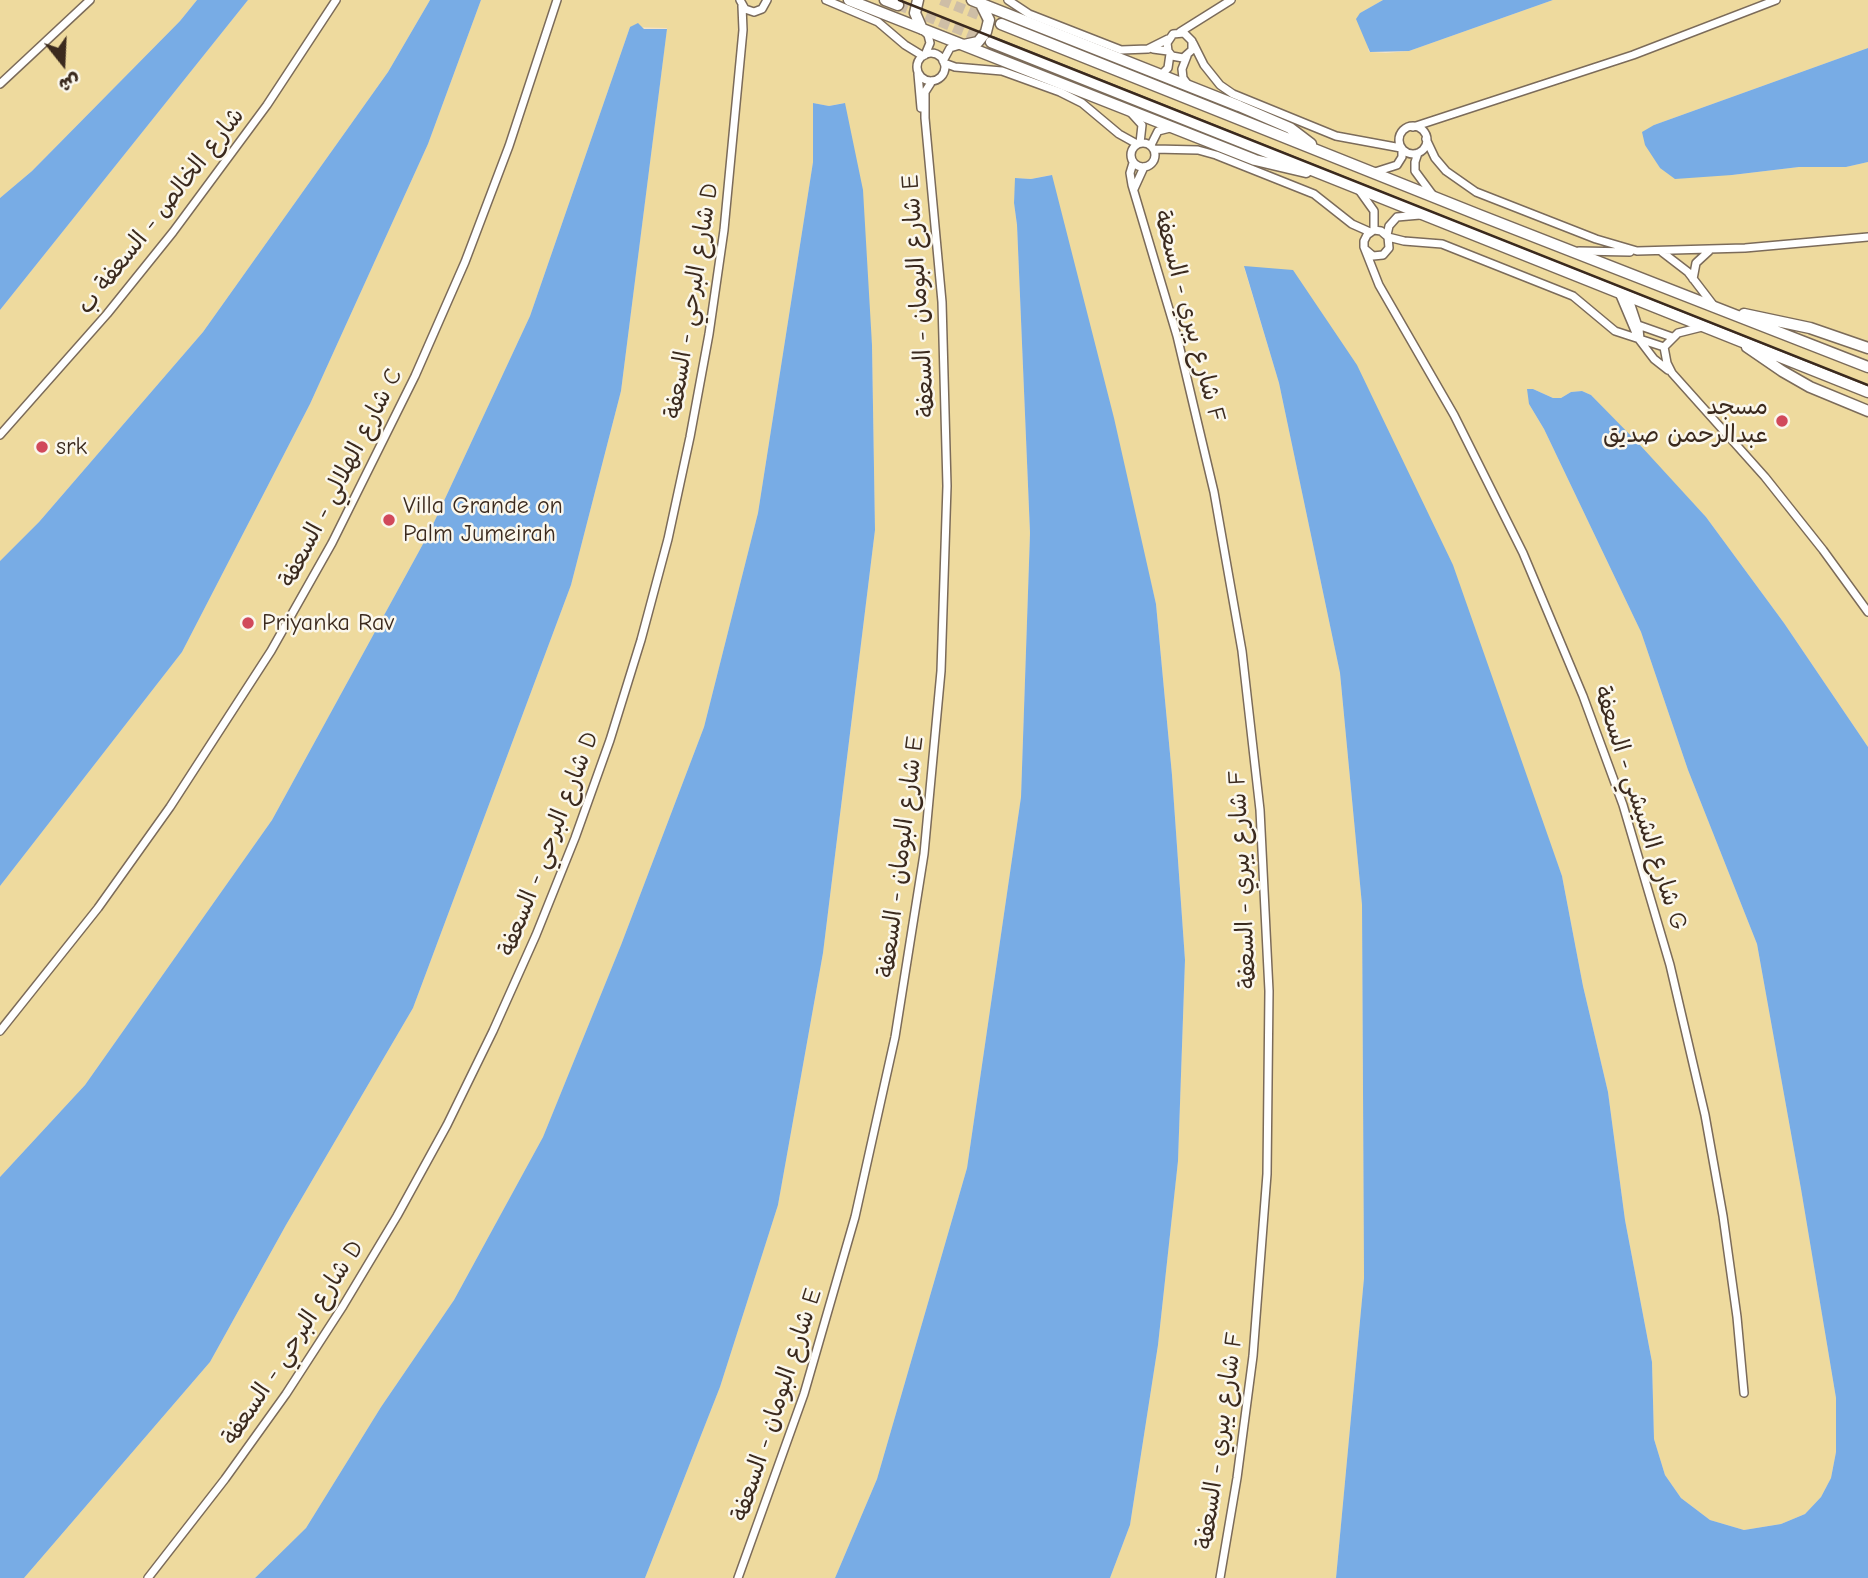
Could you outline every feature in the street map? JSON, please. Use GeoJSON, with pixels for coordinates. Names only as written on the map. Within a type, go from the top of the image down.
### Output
{"type":"FeatureCollection","features":[{"type":"Feature","properties":{"kind":"main road"},"geometry":{"type":"LineString","coordinates":[[849,0],[1267,164],[1317,173]]}},
{"type":"Feature","properties":{"kind":"main road"},"geometry":{"type":"LineString","coordinates":[[885,0],[898,5]]}},
{"type":"Feature","properties":{"kind":"main road"},"geometry":{"type":"LineString","coordinates":[[918,0],[915,13],[922,29]]}},
{"type":"Feature","properties":{"kind":"main road"},"geometry":{"type":"LineString","coordinates":[[960,45],[978,42],[986,32],[987,14],[976,1]]}},
{"type":"Feature","properties":{"kind":"main road"},"geometry":{"type":"LineString","coordinates":[[976,1],[1282,124],[1316,149]]}},
{"type":"Feature","properties":{"kind":"main road"},"geometry":{"type":"LineString","coordinates":[[1001,24],[1868,367]]}},
{"type":"Feature","properties":{"kind":"main road"},"geometry":{"type":"LineString","coordinates":[[991,42],[1868,392]]}},
{"type":"Feature","properties":{"kind":"main road"},"geometry":{"type":"LineString","coordinates":[[1721,310],[1800,326],[1868,348]]}},
{"type":"Feature","properties":{"kind":"main road"},"geometry":{"type":"LineString","coordinates":[[1738,340],[1797,380],[1868,411]]}},
{"type":"Feature","properties":{"kind":"street"},"geometry":{"type":"LineString","coordinates":[[0,84],[90,0]]}},
{"type":"Feature","properties":{"kind":"street","name":"شارع الخالص - السعفة ب"},"geometry":{"type":"LineString","coordinates":[[0,435],[107,314],[181,222],[267,105],[336,0]]}},
{"type":"Feature","properties":{"kind":"street","name":"شارع الهلالي - السعفة C"},"geometry":{"type":"LineString","coordinates":[[0,1031],[98,908],[170,807],[245,693],[332,543],[399,410],[464,262],[509,146],[556,0]]}},
{"type":"Feature","properties":{"kind":"street"},"geometry":{"type":"LineString","coordinates":[[826,0],[872,19],[905,45],[924,55],[937,55],[944,62],[964,68],[1002,71],[1060,92],[1088,107],[1114,130],[1130,153],[1133,163],[1144,167],[1179,151]]}},
{"type":"Feature","properties":{"kind":"street"},"geometry":{"type":"LineString","coordinates":[[1007,0],[1029,14],[1114,48],[1133,51],[1168,39],[1231,0]]}},
{"type":"Feature","properties":{"kind":"street"},"geometry":{"type":"LineString","coordinates":[[1377,142],[1390,140],[1413,127],[1439,118],[1633,55],[1776,0]]}},
{"type":"Feature","properties":{"kind":"street"},"geometry":{"type":"LineString","coordinates":[[741,3],[754,12],[762,9],[768,1]]}},
{"type":"Feature","properties":{"kind":"street","name":"شارع البرحي - السعفة D"},"geometry":{"type":"LineString","coordinates":[[148,1578],[225,1479],[286,1394],[397,1216],[447,1125],[493,1031],[575,838],[610,740],[640,640],[668,539],[690,437],[707,347],[724,230],[743,30],[741,3]]}},
{"type":"Feature","properties":{"kind":"street","name":"شارع البرحي - السعفة D"},"geometry":{"type":"LineString","coordinates":[[743,30],[754,12]]}},
{"type":"Feature","properties":{"kind":"street"},"geometry":{"type":"LineString","coordinates":[[1189,86],[1182,74],[1182,64],[1196,28],[1204,17]]}},
{"type":"Feature","properties":{"kind":"street"},"geometry":{"type":"LineString","coordinates":[[918,69],[929,48],[929,39],[922,29]]}},
{"type":"Feature","properties":{"kind":"street"},"geometry":{"type":"LineString","coordinates":[[1180,32],[1188,35],[1204,65],[1224,88],[1238,97],[1336,136],[1401,148],[1438,162]]}},
{"type":"Feature","properties":{"kind":"street"},"geometry":{"type":"LineString","coordinates":[[1161,75],[1169,63],[1168,39]]}},
{"type":"Feature","properties":{"kind":"street"},"geometry":{"type":"LineString","coordinates":[[905,45],[923,78],[932,81],[964,68]]}},
{"type":"Feature","properties":{"kind":"street"},"geometry":{"type":"LineString","coordinates":[[942,75],[950,48],[960,45]]}},
{"type":"Feature","properties":{"kind":"street"},"geometry":{"type":"LineString","coordinates":[[1148,48],[1169,52],[1180,58],[1187,56],[1204,65]]}},
{"type":"Feature","properties":{"kind":"street","name":"شارع البومان - السعفة E"},"geometry":{"type":"LineString","coordinates":[[918,69],[919,95],[925,118]]}},
{"type":"Feature","properties":{"kind":"street","name":"شارع البومان - السعفة E"},"geometry":{"type":"LineString","coordinates":[[738,1578],[804,1394],[855,1217],[895,1037],[924,855],[942,671],[947,499],[942,302],[925,118],[925,92],[932,81]]}},
{"type":"Feature","properties":{"kind":"street"},"geometry":{"type":"LineString","coordinates":[[1126,110],[1140,121],[1142,129],[1139,143],[1130,153]]}},
{"type":"Feature","properties":{"kind":"street"},"geometry":{"type":"LineString","coordinates":[[1432,194],[1415,171],[1415,162],[1425,147],[1426,137],[1439,118]]}},
{"type":"Feature","properties":{"kind":"street"},"geometry":{"type":"LineString","coordinates":[[1413,127],[1420,129],[1426,137],[1438,162],[1453,177],[1476,192],[1596,239],[1637,251]]}},
{"type":"Feature","properties":{"kind":"street"},"geometry":{"type":"LineString","coordinates":[[1154,162],[1152,147],[1158,131],[1170,128]]}},
{"type":"Feature","properties":{"kind":"street"},"geometry":{"type":"LineString","coordinates":[[1114,130],[1152,147],[1210,153],[1306,190],[1352,224],[1372,231],[1381,231],[1388,236],[1442,244],[1573,296],[1608,326],[1664,347]]}},
{"type":"Feature","properties":{"kind":"street"},"geometry":{"type":"LineString","coordinates":[[1375,172],[1397,165],[1402,158],[1399,141],[1401,133]]}},
{"type":"Feature","properties":{"kind":"street","name":"شارع يبري - السعفة F"},"geometry":{"type":"LineString","coordinates":[[1133,163],[1130,179],[1177,336],[1214,492],[1243,664],[1261,824],[1270,1052],[1265,1223],[1246,1417],[1220,1578]]}},
{"type":"Feature","properties":{"kind":"street","name":"شارع يبري - السعفة F"},"geometry":{"type":"LineString","coordinates":[[1134,190],[1144,167]]}},
{"type":"Feature","properties":{"kind":"street"},"geometry":{"type":"LineString","coordinates":[[1359,189],[1374,211],[1372,231],[1365,238],[1365,247],[1373,256],[1380,256],[1388,250],[1415,242]]}},
{"type":"Feature","properties":{"kind":"street"},"geometry":{"type":"LineString","coordinates":[[1388,250],[1391,222],[1397,217],[1423,215]]}},
{"type":"Feature","properties":{"kind":"street","name":"شارع الشيشي - السعفة G"},"geometry":{"type":"LineString","coordinates":[[1352,224],[1365,247],[1381,290],[1460,426],[1523,553],[1574,672],[1623,805],[1670,965],[1705,1115],[1729,1254],[1744,1393]]}},
{"type":"Feature","properties":{"kind":"street"},"geometry":{"type":"LineString","coordinates":[[1575,251],[1709,250],[1868,237]]}},
{"type":"Feature","properties":{"kind":"street"},"geometry":{"type":"LineString","coordinates":[[1693,279],[1696,263],[1709,250]]}},
{"type":"Feature","properties":{"kind":"street"},"geometry":{"type":"LineString","coordinates":[[1660,251],[1682,266],[1721,310]]}},
{"type":"Feature","properties":{"kind":"street"},"geometry":{"type":"LineString","coordinates":[[1375,275],[1380,256]]}},
{"type":"Feature","properties":{"kind":"street"},"geometry":{"type":"LineString","coordinates":[[1623,295],[1638,325],[1640,340]]}},
{"type":"Feature","properties":{"kind":"street"},"geometry":{"type":"LineString","coordinates":[[1623,295],[1640,340],[1654,359],[1672,373],[1773,486],[1868,612]]}},
{"type":"Feature","properties":{"kind":"street"},"geometry":{"type":"LineString","coordinates":[[1638,325],[1672,337]]}},
{"type":"Feature","properties":{"kind":"street"},"geometry":{"type":"LineString","coordinates":[[1672,373],[1664,347],[1672,337],[1704,327]]}},
{"type":"Feature","properties":{"kind":"sand"},"geometry":{"type":"Polygon","coordinates":[[[0,0],[197,0],[180,21],[32,171],[0,198],[0,0]]]}},
{"type":"Feature","properties":{"kind":"sand"},"geometry":{"type":"Polygon","coordinates":[[[248,0],[430,0],[388,72],[203,332],[39,522],[0,561],[0,310],[248,0]]]}},
{"type":"Feature","properties":{"kind":"sand"},"geometry":{"type":"Polygon","coordinates":[[[481,0],[1383,0],[1360,13],[1369,52],[1386,53],[1409,51],[1553,0],[1868,0],[1868,48],[1654,125],[1655,159],[1660,168],[1732,175],[1799,167],[1846,167],[1868,162],[1868,747],[1784,623],[1706,517],[1591,395],[1582,391],[1553,398],[1533,389],[1529,404],[1544,429],[1641,632],[1688,770],[1757,944],[1836,1398],[1836,1452],[1831,1478],[1821,1497],[1805,1514],[1781,1524],[1744,1530],[1710,1520],[1681,1498],[1665,1475],[1654,1439],[1652,1362],[1625,1220],[1608,1092],[1583,986],[1562,876],[1529,787],[1244,267],[1279,383],[1340,673],[1362,905],[1364,1278],[1336,1578],[1110,1578],[1130,1525],[1158,1345],[1178,1160],[1185,960],[1156,604],[1051,175],[1031,179],[1016,178],[1014,203],[1030,533],[1021,797],[967,1168],[877,1479],[835,1578],[645,1578],[720,1387],[778,1205],[823,953],[875,530],[872,345],[844,103],[829,106],[813,103],[813,162],[758,513],[704,727],[621,945],[543,1137],[454,1300],[381,1407],[306,1528],[255,1578],[24,1578],[210,1362],[286,1225],[413,1008],[571,585],[621,391],[667,28],[630,27],[530,316],[429,533],[272,820],[85,1085],[0,1177],[0,886],[182,652],[310,404],[428,144],[481,0]]]}},
{"type":"Feature","properties":{"kind":"water"},"geometry":{"type":"Polygon","coordinates":[[[197,0],[248,0],[0,310],[0,198],[32,171],[180,21],[197,0]]]}},
{"type":"Feature","properties":{"kind":"water"},"geometry":{"type":"Polygon","coordinates":[[[430,0],[481,0],[428,144],[310,404],[182,652],[0,886],[0,561],[39,522],[203,332],[388,72],[430,0]]]}},
{"type":"Feature","properties":{"kind":"water"},"geometry":{"type":"Polygon","coordinates":[[[1383,0],[1553,0],[1409,51],[1370,52],[1356,19],[1360,13],[1383,0]]]}},
{"type":"Feature","properties":{"kind":"water"},"geometry":{"type":"Polygon","coordinates":[[[638,23],[644,29],[667,29],[621,391],[571,585],[413,1008],[286,1225],[210,1362],[24,1578],[0,1578],[0,1177],[85,1085],[272,820],[429,533],[530,316],[630,27],[638,23]]]}},
{"type":"Feature","properties":{"kind":"water"},"geometry":{"type":"Polygon","coordinates":[[[1868,48],[1868,162],[1846,167],[1799,167],[1675,179],[1660,168],[1645,145],[1642,132],[1654,125],[1868,48]]]}},
{"type":"Feature","properties":{"kind":"water"},"geometry":{"type":"Polygon","coordinates":[[[813,103],[829,106],[845,103],[863,190],[872,345],[875,530],[823,953],[778,1205],[720,1387],[645,1578],[255,1578],[306,1528],[381,1407],[454,1300],[543,1137],[621,945],[704,727],[758,513],[813,162],[813,103]]]}},
{"type":"Feature","properties":{"kind":"water"},"geometry":{"type":"Polygon","coordinates":[[[1052,175],[1114,418],[1156,604],[1172,775],[1185,960],[1178,1161],[1158,1345],[1130,1525],[1110,1578],[835,1578],[877,1479],[967,1168],[1021,797],[1030,533],[1015,178],[1031,179],[1052,175]]]}},
{"type":"Feature","properties":{"kind":"water"},"geometry":{"type":"Polygon","coordinates":[[[1244,266],[1293,270],[1357,365],[1453,565],[1562,876],[1583,986],[1608,1092],[1625,1220],[1652,1362],[1654,1439],[1665,1475],[1681,1498],[1710,1520],[1744,1530],[1781,1524],[1805,1514],[1821,1497],[1831,1478],[1836,1452],[1836,1398],[1757,944],[1688,770],[1641,632],[1544,429],[1529,404],[1527,389],[1553,398],[1582,391],[1591,395],[1640,445],[1706,517],[1784,623],[1868,747],[1868,1578],[1336,1578],[1364,1278],[1362,905],[1340,673],[1279,383],[1244,266]]]}},
{"type":"Feature","properties":{"kind":"tunnel"},"geometry":{"type":"LineString","coordinates":[[941,0],[1001,24]]}},
{"type":"Feature","properties":{"kind":"tunnel"},"geometry":{"type":"LineString","coordinates":[[898,5],[988,41]]}},
{"type":"Feature","properties":{"kind":"railway"},"geometry":{"type":"LineString","coordinates":[[899,0],[1868,385]]}},
{"type":"Feature","properties":{"kind":"place","name":"مسجد عبدالرحمن صديق"},"geometry":{"type":"Point","coordinates":[1782,421]}},
{"type":"Feature","properties":{"kind":"place","name":"srk"},"geometry":{"type":"Point","coordinates":[42,447]}},
{"type":"Feature","properties":{"kind":"place","name":"Villa Grande on Palm Jumeirah"},"geometry":{"type":"Point","coordinates":[389,520]}},
{"type":"Feature","properties":{"kind":"place","name":"Priyanka Rav"},"geometry":{"type":"Point","coordinates":[248,623]}}]}
